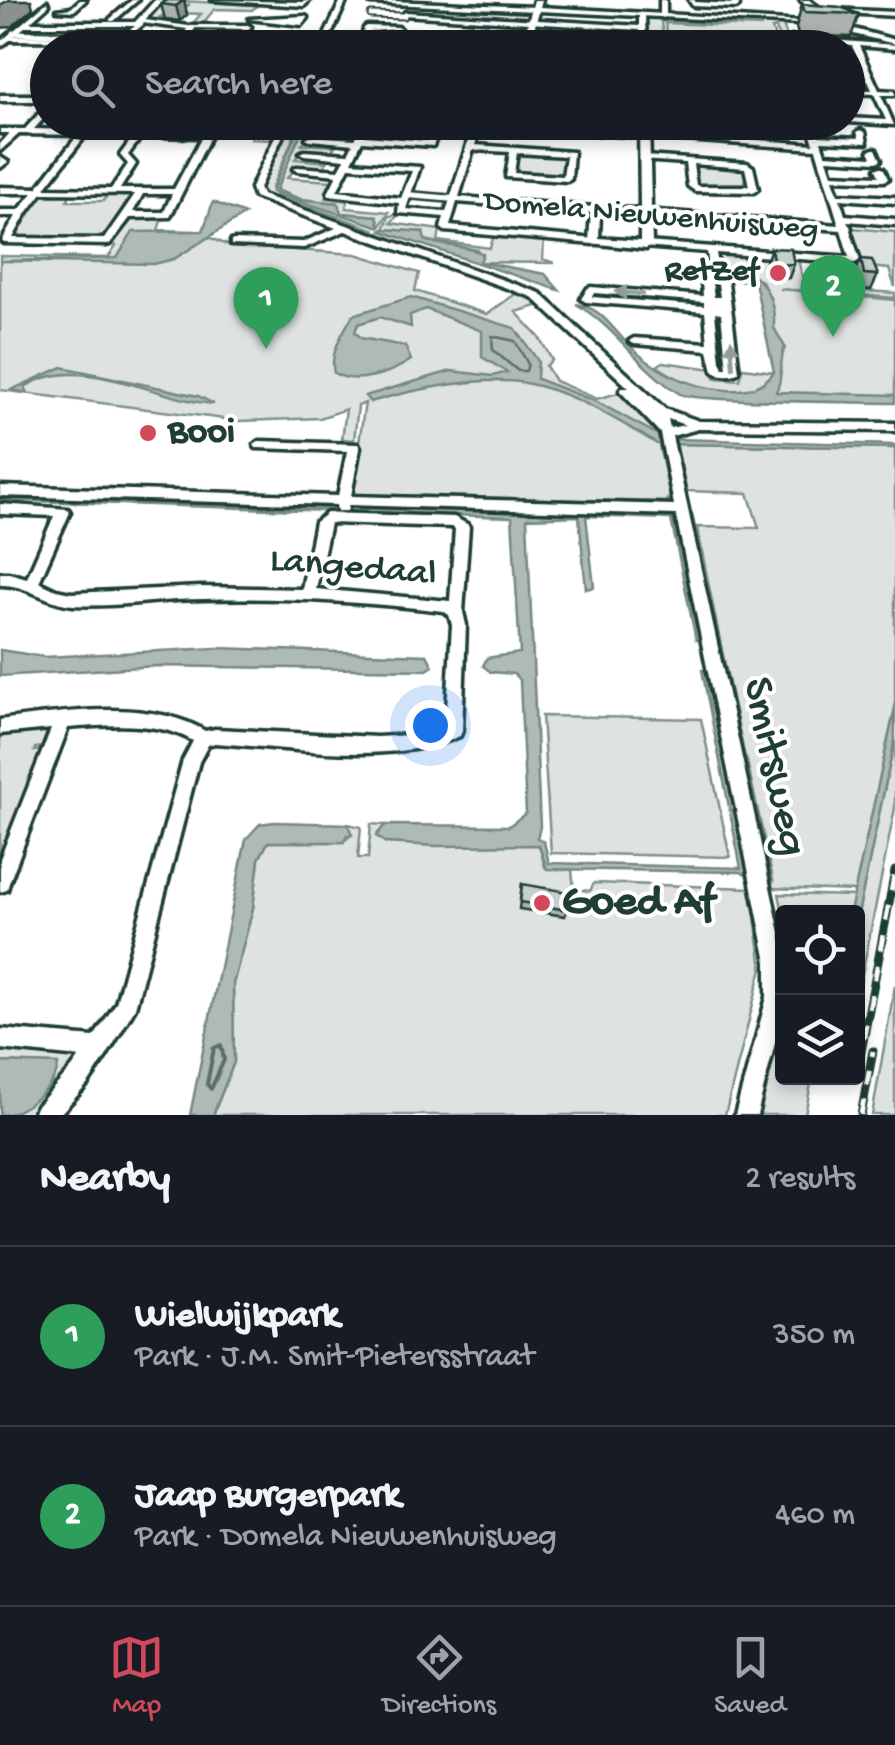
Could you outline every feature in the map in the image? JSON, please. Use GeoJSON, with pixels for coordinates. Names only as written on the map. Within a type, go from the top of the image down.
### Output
{"type":"FeatureCollection","features":[{"type":"Feature","properties":{"kind":"street"},"geometry":{"type":"LineString","coordinates":[[60,10],[72,10],[82,0]]}},
{"type":"Feature","properties":{"kind":"street"},"geometry":{"type":"LineString","coordinates":[[112,20],[135,0]]}},
{"type":"Feature","properties":{"kind":"street"},"geometry":{"type":"LineString","coordinates":[[135,30],[159,0]]}},
{"type":"Feature","properties":{"kind":"street"},"geometry":{"type":"LineString","coordinates":[[215,0],[260,7]]}},
{"type":"Feature","properties":{"kind":"street"},"geometry":{"type":"LineString","coordinates":[[217,10],[304,4],[307,0]]}},
{"type":"Feature","properties":{"kind":"street"},"geometry":{"type":"LineString","coordinates":[[330,30],[344,0]]}},
{"type":"Feature","properties":{"kind":"street"},"geometry":{"type":"LineString","coordinates":[[663,0],[664,16]]}},
{"type":"Feature","properties":{"kind":"street"},"geometry":{"type":"LineString","coordinates":[[692,0],[693,4],[736,6],[734,0]]}},
{"type":"Feature","properties":{"kind":"street"},"geometry":{"type":"LineString","coordinates":[[807,0],[852,30]]}},
{"type":"Feature","properties":{"kind":"street"},"geometry":{"type":"LineString","coordinates":[[370,1],[642,21],[664,16],[838,23]]}},
{"type":"Feature","properties":{"kind":"street"},"geometry":{"type":"LineString","coordinates":[[36,4],[49,2]]}},
{"type":"Feature","properties":{"kind":"street"},"geometry":{"type":"LineString","coordinates":[[0,45],[49,2]]}},
{"type":"Feature","properties":{"kind":"street"},"geometry":{"type":"LineString","coordinates":[[399,30],[411,2]]}},
{"type":"Feature","properties":{"kind":"street"},"geometry":{"type":"LineString","coordinates":[[246,30],[260,7]]}},
{"type":"Feature","properties":{"kind":"street"},"geometry":{"type":"LineString","coordinates":[[109,10],[124,10]]}},
{"type":"Feature","properties":{"kind":"street"},"geometry":{"type":"LineString","coordinates":[[824,11],[895,14]]}},
{"type":"Feature","properties":{"kind":"street"},"geometry":{"type":"LineString","coordinates":[[371,16],[498,19],[534,14]]}},
{"type":"Feature","properties":{"kind":"street"},"geometry":{"type":"LineString","coordinates":[[252,19],[278,20]]}},
{"type":"Feature","properties":{"kind":"street"},"geometry":{"type":"LineString","coordinates":[[494,30],[498,19]]}},
{"type":"Feature","properties":{"kind":"street"},"geometry":{"type":"LineString","coordinates":[[642,21],[642,30]]}},
{"type":"Feature","properties":{"kind":"street"},"geometry":{"type":"LineString","coordinates":[[786,22],[789,30]]}},
{"type":"Feature","properties":{"kind":"street"},"geometry":{"type":"LineString","coordinates":[[26,24],[248,27]]}},
{"type":"Feature","properties":{"kind":"street"},"geometry":{"type":"LineString","coordinates":[[0,31],[30,35]]}},
{"type":"Feature","properties":{"kind":"street"},"geometry":{"type":"LineString","coordinates":[[865,37],[895,43]]}},
{"type":"Feature","properties":{"kind":"street"},"geometry":{"type":"LineString","coordinates":[[865,43],[895,43]]}},
{"type":"Feature","properties":{"kind":"street"},"geometry":{"type":"LineString","coordinates":[[865,66],[891,122],[865,121]]}},
{"type":"Feature","properties":{"kind":"street"},"geometry":{"type":"LineString","coordinates":[[865,92],[895,93]]}},
{"type":"Feature","properties":{"kind":"street"},"geometry":{"type":"LineString","coordinates":[[0,98],[30,98]]}},
{"type":"Feature","properties":{"kind":"street"},"geometry":{"type":"LineString","coordinates":[[882,103],[895,104]]}},
{"type":"Feature","properties":{"kind":"street"},"geometry":{"type":"LineString","coordinates":[[0,131],[28,131]]}},
{"type":"Feature","properties":{"kind":"street"},"geometry":{"type":"LineString","coordinates":[[0,149],[16,131]]}},
{"type":"Feature","properties":{"kind":"street"},"geometry":{"type":"LineString","coordinates":[[78,140],[22,213],[7,240],[107,242],[140,191]]}},
{"type":"Feature","properties":{"kind":"street"},"geometry":{"type":"LineString","coordinates":[[114,191],[132,164],[124,156],[135,140]]}},
{"type":"Feature","properties":{"kind":"street"},"geometry":{"type":"LineString","coordinates":[[127,215],[167,216],[203,140]]}},
{"type":"Feature","properties":{"kind":"street"},"geometry":{"type":"LineString","coordinates":[[278,140],[254,194],[536,295],[662,412],[698,425]]}},
{"type":"Feature","properties":{"kind":"street"},"geometry":{"type":"LineString","coordinates":[[432,140],[430,144],[359,140],[331,192],[790,224],[895,222]]}},
{"type":"Feature","properties":{"kind":"street"},"geometry":{"type":"LineString","coordinates":[[297,169],[346,164],[418,168],[401,211],[450,215],[472,140]]}},
{"type":"Feature","properties":{"kind":"street"},"geometry":{"type":"LineString","coordinates":[[644,140],[646,245]]}},
{"type":"Feature","properties":{"kind":"street"},"geometry":{"type":"LineString","coordinates":[[752,140],[820,147],[877,160],[873,151]]}},
{"type":"Feature","properties":{"kind":"street"},"geometry":{"type":"LineString","coordinates":[[817,140],[845,223]]}},
{"type":"Feature","properties":{"kind":"street"},"geometry":{"type":"LineString","coordinates":[[820,147],[864,140]]}},
{"type":"Feature","properties":{"kind":"street"},"geometry":{"type":"LineString","coordinates":[[470,147],[514,150],[570,154],[567,179],[509,175],[514,150]]}},
{"type":"Feature","properties":{"kind":"street"},"geometry":{"type":"LineString","coordinates":[[304,153],[346,164]]}},
{"type":"Feature","properties":{"kind":"street"},"geometry":{"type":"LineString","coordinates":[[644,158],[690,161],[750,167],[754,190],[698,189],[692,186],[690,161]]}},
{"type":"Feature","properties":{"kind":"street"},"geometry":{"type":"LineString","coordinates":[[830,176],[884,179],[880,169]]}},
{"type":"Feature","properties":{"kind":"street"},"geometry":{"type":"LineString","coordinates":[[1,190],[177,192]]}},
{"type":"Feature","properties":{"kind":"street"},"geometry":{"type":"LineString","coordinates":[[836,196],[894,196]]}},
{"type":"Feature","properties":{"kind":"street"},"geometry":{"type":"LineString","coordinates":[[593,241],[596,210]]}},
{"type":"Feature","properties":{"kind":"street"},"geometry":{"type":"LineString","coordinates":[[0,213],[22,213]]}},
{"type":"Feature","properties":{"kind":"street","name":"Domela Nieuwenhuisweg"},"geometry":{"type":"LineString","coordinates":[[450,215],[445,228],[853,260],[856,259],[845,223]]}},
{"type":"Feature","properties":{"kind":"street"},"geometry":{"type":"LineString","coordinates":[[790,224],[797,256]]}},
{"type":"Feature","properties":{"kind":"street"},"geometry":{"type":"LineString","coordinates":[[234,243],[304,245],[343,228]]}},
{"type":"Feature","properties":{"kind":"street"},"geometry":{"type":"LineString","coordinates":[[711,250],[715,278],[723,283],[733,372],[719,372],[714,348],[707,282],[715,278]]}},
{"type":"Feature","properties":{"kind":"street"},"geometry":{"type":"LineString","coordinates":[[709,304],[586,299],[592,290],[726,306]]}},
{"type":"Feature","properties":{"kind":"street"},"geometry":{"type":"LineString","coordinates":[[634,341],[714,348]]}},
{"type":"Feature","properties":{"kind":"street"},"geometry":{"type":"LineString","coordinates":[[592,348],[667,434],[698,425],[895,427]]}},
{"type":"Feature","properties":{"kind":"street","name":"Smitsweg"},"geometry":{"type":"LineString","coordinates":[[662,412],[777,962],[776,997],[746,1115]]}},
{"type":"Feature","properties":{"kind":"street"},"geometry":{"type":"LineString","coordinates":[[260,445],[354,447],[342,510]]}},
{"type":"Feature","properties":{"kind":"street"},"geometry":{"type":"LineString","coordinates":[[0,491],[342,510],[459,523],[456,612]]}},
{"type":"Feature","properties":{"kind":"street"},"geometry":{"type":"LineString","coordinates":[[0,509],[63,512],[30,586]]}},
{"type":"Feature","properties":{"kind":"street"},"geometry":{"type":"LineString","coordinates":[[308,594],[322,522],[342,510],[681,510]]}},
{"type":"Feature","properties":{"kind":"street","name":"Langedaal"},"geometry":{"type":"LineString","coordinates":[[0,579],[13,578],[66,599],[308,594],[446,606],[456,612],[459,644],[454,730],[442,740],[409,745],[215,736],[203,740]]}},
{"type":"Feature","properties":{"kind":"street"},"geometry":{"type":"LineString","coordinates":[[0,882],[62,721]]}},
{"type":"Feature","properties":{"kind":"street"},"geometry":{"type":"LineString","coordinates":[[0,727],[62,721],[160,724],[195,732],[203,740],[191,760],[126,1008],[100,1048],[44,1115]]}},
{"type":"Feature","properties":{"kind":"street"},"geometry":{"type":"LineString","coordinates":[[0,1040],[100,1048]]}},
{"type":"Feature","properties":{"kind":"shaded area"},"geometry":{"type":"Polygon","coordinates":[[[164,0],[258,5],[252,10],[215,9],[201,25],[193,23],[201,14],[178,13],[190,4],[158,18],[166,18],[144,21],[164,0]]]}},
{"type":"Feature","properties":{"kind":"shaded area"},"geometry":{"type":"Polygon","coordinates":[[[647,17],[782,23],[785,30],[666,30],[665,23],[762,27],[661,21],[662,30],[647,30],[647,17]]]}},
{"type":"Feature","properties":{"kind":"shaded area"},"geometry":{"type":"Polygon","coordinates":[[[282,140],[293,140],[271,189],[276,195],[376,230],[331,223],[263,198],[258,191],[282,140]]]}},
{"type":"Feature","properties":{"kind":"shaded area"},"geometry":{"type":"Polygon","coordinates":[[[298,140],[306,140],[302,144],[335,146],[331,152],[302,153],[295,159],[327,162],[323,168],[298,166],[287,178],[331,181],[326,198],[348,201],[346,208],[389,212],[380,227],[377,216],[341,213],[337,203],[300,199],[276,190],[298,140]]]}},
{"type":"Feature","properties":{"kind":"shaded area"},"geometry":{"type":"Polygon","coordinates":[[[517,152],[567,157],[563,177],[515,173],[517,152]]]}},
{"type":"Feature","properties":{"kind":"shaded area"},"geometry":{"type":"Polygon","coordinates":[[[693,165],[743,167],[751,189],[696,186],[693,165]]]}},
{"type":"Feature","properties":{"kind":"shaded area"},"geometry":{"type":"Polygon","coordinates":[[[71,193],[67,201],[103,201],[108,194],[132,195],[107,240],[14,239],[42,194],[71,193]]]}},
{"type":"Feature","properties":{"kind":"shaded area"},"geometry":{"type":"Polygon","coordinates":[[[399,214],[391,223],[440,230],[438,241],[490,248],[494,235],[544,239],[543,259],[554,263],[479,262],[478,250],[424,240],[423,232],[384,229],[389,216],[399,214]]]}},
{"type":"Feature","properties":{"kind":"shaded area"},"geometry":{"type":"Polygon","coordinates":[[[128,218],[162,218],[158,230],[195,231],[227,245],[298,246],[297,250],[356,254],[419,273],[415,291],[487,314],[521,290],[540,305],[516,312],[539,337],[552,360],[546,366],[555,381],[597,399],[622,392],[661,433],[662,437],[607,411],[662,445],[670,497],[665,502],[351,494],[365,403],[358,406],[354,440],[342,439],[346,409],[320,418],[240,421],[0,390],[0,256],[108,258],[116,246],[111,240],[128,218]]]}},
{"type":"Feature","properties":{"kind":"shaded area"},"geometry":{"type":"Polygon","coordinates":[[[852,228],[895,232],[895,287],[889,269],[847,265],[861,260],[852,228]]]}},
{"type":"Feature","properties":{"kind":"shaded area"},"geometry":{"type":"Polygon","coordinates":[[[718,255],[798,259],[802,276],[820,277],[823,288],[895,293],[895,298],[780,289],[895,300],[895,398],[766,393],[777,375],[763,282],[749,275],[729,276],[755,281],[727,280],[721,275],[718,255]]]}},
{"type":"Feature","properties":{"kind":"shaded area"},"geometry":{"type":"Polygon","coordinates":[[[663,362],[713,369],[715,378],[740,380],[742,368],[774,372],[748,389],[717,391],[670,374],[657,366],[663,362]]]}},
{"type":"Feature","properties":{"kind":"shaded area"},"geometry":{"type":"Polygon","coordinates":[[[676,444],[895,448],[895,708],[855,891],[770,888],[697,527],[759,528],[748,493],[687,491],[676,444]]]}},
{"type":"Feature","properties":{"kind":"shaded area"},"geometry":{"type":"Polygon","coordinates":[[[542,716],[701,719],[730,857],[551,853],[542,716]]]}},
{"type":"Feature","properties":{"kind":"shaded area"},"geometry":{"type":"Polygon","coordinates":[[[48,730],[43,747],[35,748],[34,751],[42,750],[24,794],[28,796],[0,857],[0,735],[48,730]]]}},
{"type":"Feature","properties":{"kind":"shaded area"},"geometry":{"type":"Polygon","coordinates":[[[895,739],[895,808],[865,960],[865,905],[860,905],[895,739]]]}},
{"type":"Feature","properties":{"kind":"shaded area"},"geometry":{"type":"Polygon","coordinates":[[[348,824],[361,827],[358,858],[368,858],[371,824],[385,825],[377,835],[386,843],[539,845],[545,867],[572,870],[574,889],[590,891],[594,883],[751,888],[762,968],[725,1115],[213,1115],[234,1062],[233,984],[253,908],[259,859],[268,842],[343,842],[351,835],[348,824]]]}},
{"type":"Feature","properties":{"kind":"shaded area"},"geometry":{"type":"Polygon","coordinates":[[[779,894],[854,896],[852,905],[781,905],[779,894]]]}},
{"type":"Feature","properties":{"kind":"shaded area"},"geometry":{"type":"Polygon","coordinates":[[[895,985],[895,1115],[872,1115],[895,985]]]}},
{"type":"Feature","properties":{"kind":"shaded area"},"geometry":{"type":"Polygon","coordinates":[[[0,1047],[84,1057],[33,1115],[12,1115],[52,1083],[58,1065],[0,1062],[0,1047]]]}},
{"type":"Feature","properties":{"kind":"shaded area"},"geometry":{"type":"Polygon","coordinates":[[[775,1053],[775,1085],[811,1085],[805,1115],[759,1115],[775,1053]]]}},
{"type":"Feature","properties":{"kind":"water"},"geometry":{"type":"Polygon","coordinates":[[[293,140],[298,140],[276,190],[300,199],[338,203],[341,213],[377,216],[380,227],[272,192],[293,140]]]}},
{"type":"Feature","properties":{"kind":"water"},"geometry":{"type":"Polygon","coordinates":[[[213,202],[245,214],[174,259],[154,264],[0,261],[117,258],[133,232],[203,231],[213,202]]]}},
{"type":"Feature","properties":{"kind":"water"},"geometry":{"type":"Polygon","coordinates":[[[381,231],[423,232],[425,240],[483,254],[480,262],[545,274],[559,290],[381,231]]]}},
{"type":"Feature","properties":{"kind":"water"},"geometry":{"type":"Polygon","coordinates":[[[749,274],[766,290],[774,328],[785,347],[776,392],[895,395],[895,403],[746,400],[680,394],[576,304],[597,312],[634,350],[670,375],[711,388],[747,389],[764,382],[774,372],[755,282],[729,276],[749,274]]]}},
{"type":"Feature","properties":{"kind":"water"},"geometry":{"type":"Polygon","coordinates":[[[411,297],[515,328],[538,361],[537,379],[595,401],[662,437],[672,500],[662,504],[536,500],[665,502],[670,497],[659,445],[594,408],[542,387],[508,381],[468,382],[370,402],[365,396],[451,371],[493,376],[507,372],[482,357],[482,331],[426,309],[410,315],[411,327],[380,317],[358,324],[355,332],[361,338],[405,346],[411,360],[373,376],[352,378],[334,373],[335,351],[353,315],[411,297]]]}},
{"type":"Feature","properties":{"kind":"water"},"geometry":{"type":"Polygon","coordinates":[[[62,367],[198,396],[214,404],[120,381],[70,374],[47,377],[25,387],[28,393],[11,390],[62,367]]]}},
{"type":"Feature","properties":{"kind":"water"},"geometry":{"type":"Polygon","coordinates":[[[675,439],[895,445],[895,448],[676,444],[675,439]]]}},
{"type":"Feature","properties":{"kind":"water"},"geometry":{"type":"Polygon","coordinates":[[[0,500],[672,516],[702,640],[696,640],[671,519],[586,516],[594,587],[586,589],[579,516],[527,518],[540,827],[537,838],[544,842],[549,863],[741,868],[702,670],[709,671],[750,878],[741,872],[547,869],[539,845],[436,846],[386,843],[376,836],[385,825],[509,826],[526,813],[520,681],[514,674],[491,672],[483,666],[487,658],[520,653],[512,517],[0,500]]]}},
{"type":"Feature","properties":{"kind":"water"},"geometry":{"type":"Polygon","coordinates":[[[217,648],[427,655],[433,666],[427,670],[156,666],[0,676],[0,650],[45,657],[217,648]]]}},
{"type":"Feature","properties":{"kind":"water"},"geometry":{"type":"Polygon","coordinates":[[[895,708],[895,739],[860,905],[852,905],[895,708]]]}},
{"type":"Feature","properties":{"kind":"water"},"geometry":{"type":"Polygon","coordinates":[[[260,824],[348,824],[352,835],[347,835],[344,842],[268,842],[259,859],[253,908],[233,984],[234,1062],[213,1115],[190,1115],[246,839],[260,824]]]}},
{"type":"Feature","properties":{"kind":"water"},"geometry":{"type":"Polygon","coordinates":[[[0,1062],[58,1064],[52,1082],[37,1098],[0,1115],[0,1062]]]}},
{"type":"Feature","properties":{"kind":"building"},"geometry":{"type":"Polygon","coordinates":[[[184,0],[176,6],[161,4],[184,0]]]}},
{"type":"Feature","properties":{"kind":"building"},"geometry":{"type":"Polygon","coordinates":[[[802,4],[840,7],[859,14],[805,12],[802,4]]]}},
{"type":"Feature","properties":{"kind":"building"},"geometry":{"type":"Polygon","coordinates":[[[771,248],[791,249],[794,264],[774,265],[771,248]]]}},
{"type":"Feature","properties":{"kind":"building"},"geometry":{"type":"Polygon","coordinates":[[[861,259],[872,260],[878,275],[864,274],[861,259]]]}},
{"type":"Feature","properties":{"kind":"building"},"geometry":{"type":"Polygon","coordinates":[[[522,884],[568,892],[567,910],[520,902],[522,884]]]}},
{"type":"Feature","properties":{"kind":"waterway"},"geometry":{"type":"LineString","coordinates":[[691,513],[745,761]]}},
{"type":"Feature","properties":{"kind":"waterway"},"geometry":{"type":"LineString","coordinates":[[745,758],[772,881]]}},
{"type":"Feature","properties":{"kind":"railway"},"geometry":{"type":"LineString","coordinates":[[865,1031],[895,871]]}},
{"type":"Feature","properties":{"kind":"railway"},"geometry":{"type":"LineString","coordinates":[[861,1115],[873,1051]]}},
{"type":"Feature","properties":{"kind":"place","name":"RetZef"},"geometry":{"type":"Point","coordinates":[778,273]}},
{"type":"Feature","properties":{"kind":"place","name":"Jaap Burgerpark"},"geometry":{"type":"Point","coordinates":[833,337]}},
{"type":"Feature","properties":{"kind":"place","name":"Wielwijkpark"},"geometry":{"type":"Point","coordinates":[266,349]}},
{"type":"Feature","properties":{"kind":"place","name":"Booi"},"geometry":{"type":"Point","coordinates":[148,433]}},
{"type":"Feature","properties":{"kind":"place","name":"Goed Af"},"geometry":{"type":"Point","coordinates":[542,903]}}]}
